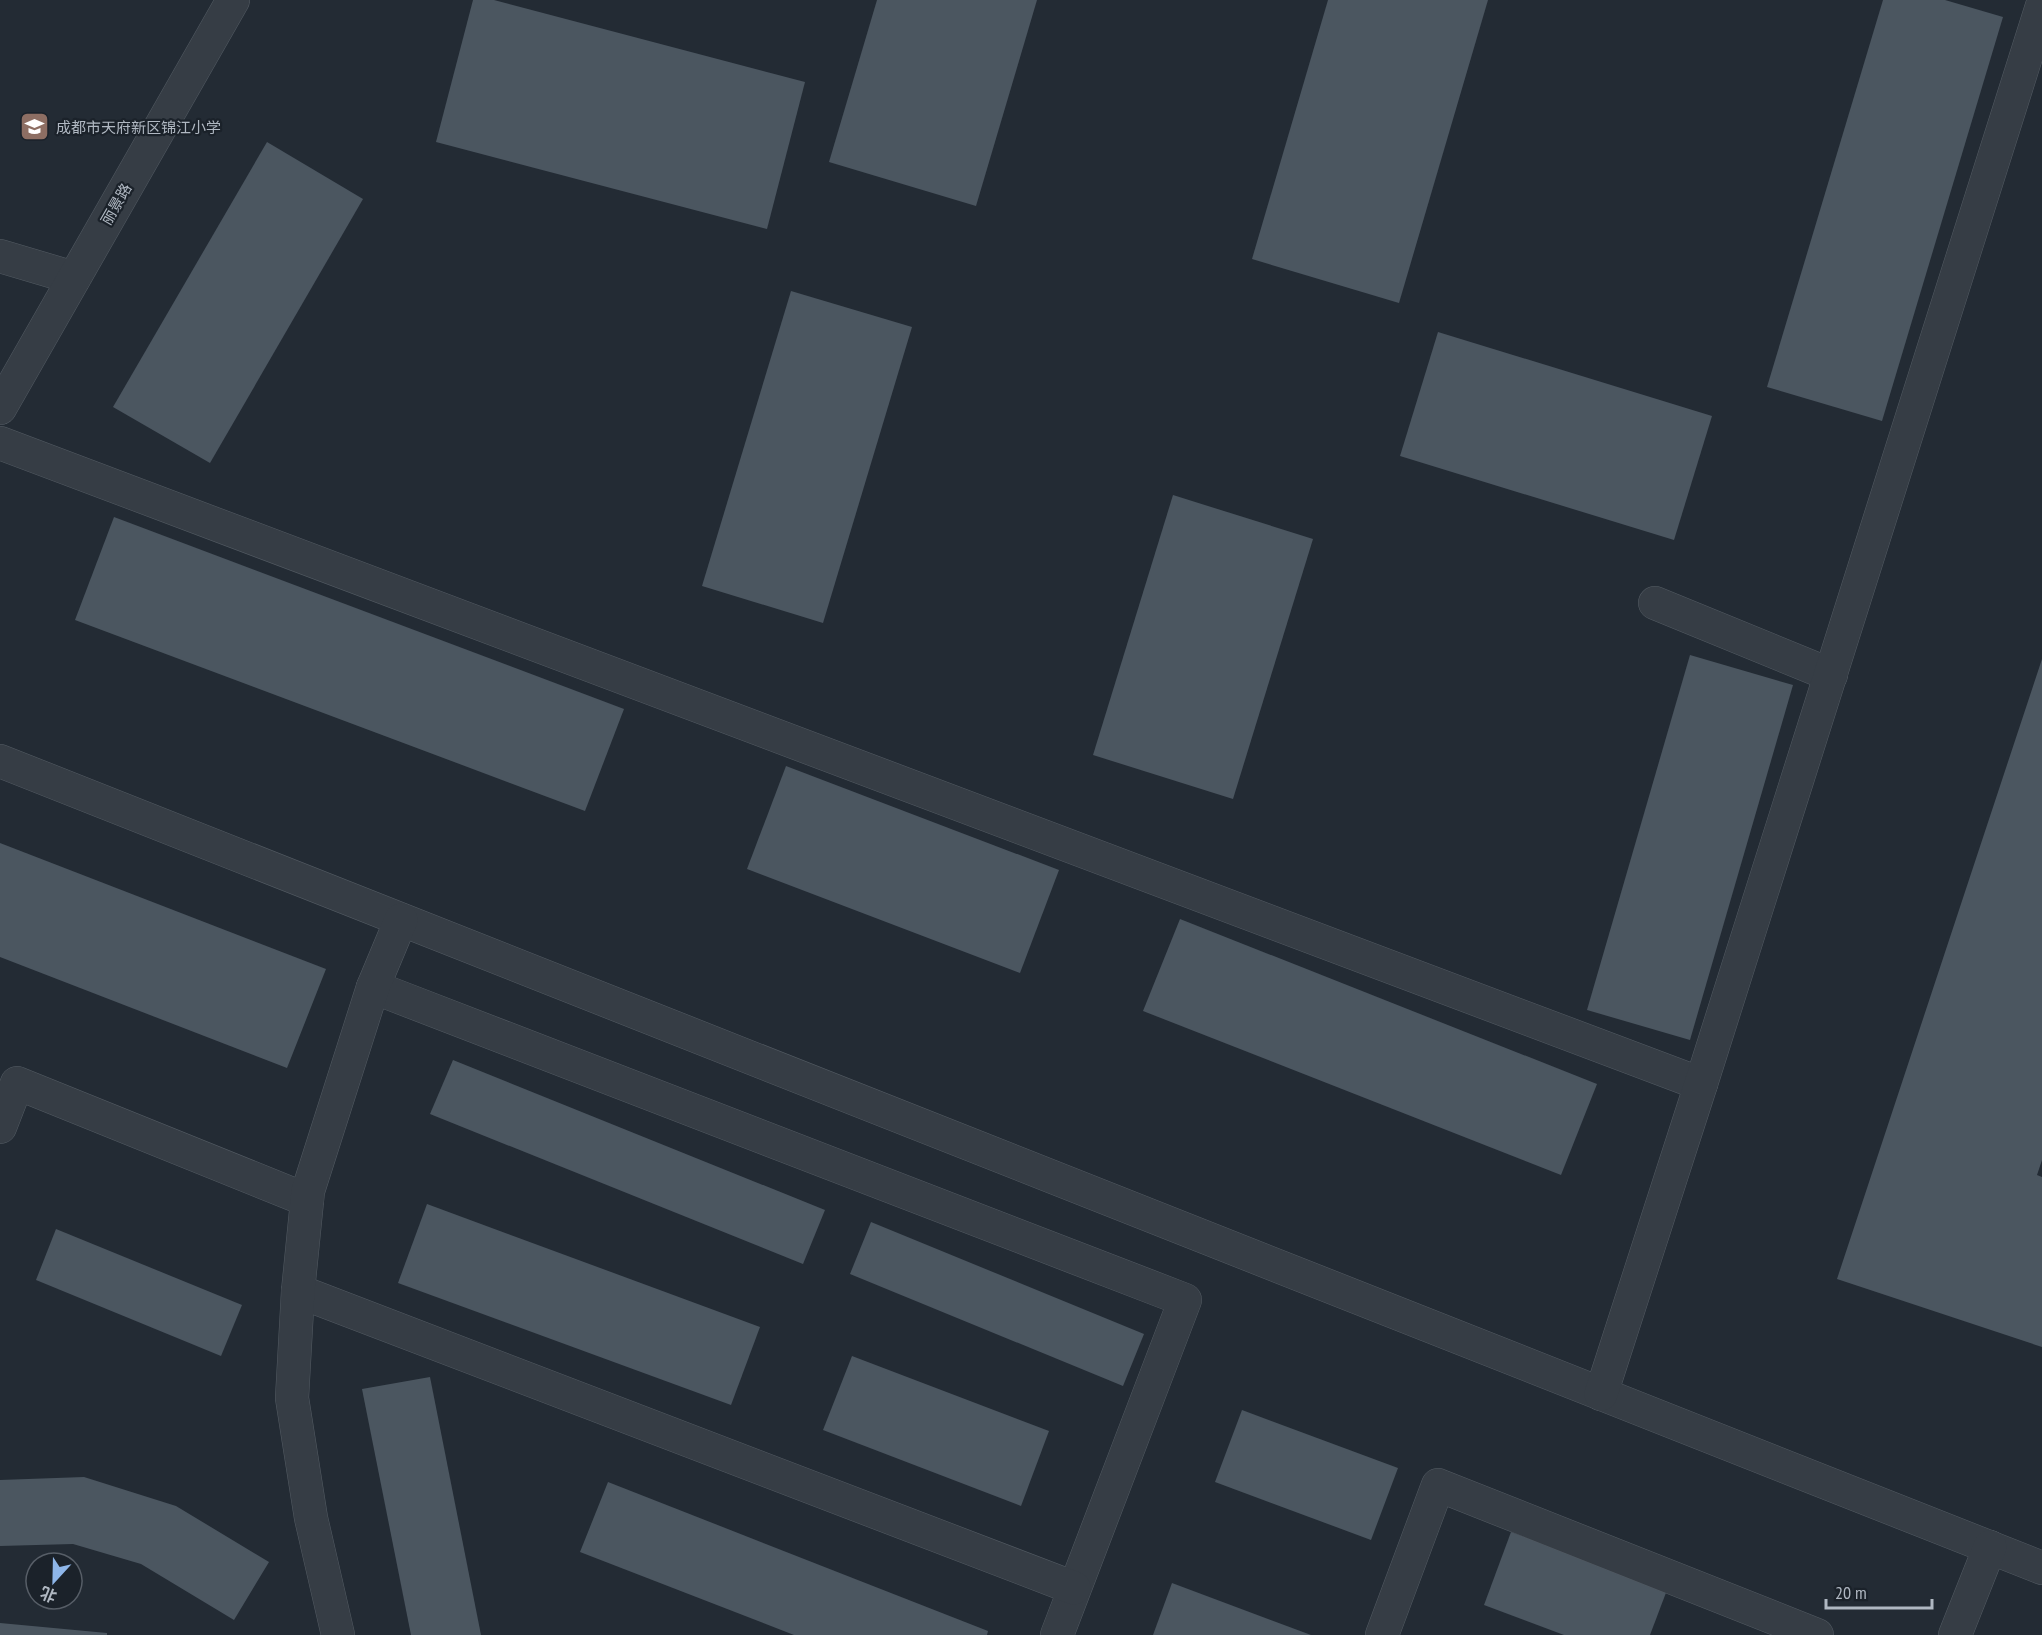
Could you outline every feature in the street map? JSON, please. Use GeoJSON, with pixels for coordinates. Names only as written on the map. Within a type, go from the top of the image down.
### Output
{"type":"FeatureCollection","features":[{"type":"Feature","properties":{"kind":"street","name":"丽景路"},"geometry":{"type":"LineString","coordinates":[[0,408],[233,0]]}},
{"type":"Feature","properties":{"kind":"street"},"geometry":{"type":"LineString","coordinates":[[1601,1394],[2042,6]]}},
{"type":"Feature","properties":{"kind":"street"},"geometry":{"type":"LineString","coordinates":[[0,256],[74,278]]}},
{"type":"Feature","properties":{"kind":"street"},"geometry":{"type":"LineString","coordinates":[[0,443],[1701,1084]]}},
{"type":"Feature","properties":{"kind":"street"},"geometry":{"type":"LineString","coordinates":[[1655,603],[1831,675]]}},
{"type":"Feature","properties":{"kind":"street"},"geometry":{"type":"LineString","coordinates":[[0,761],[2042,1568]]}},
{"type":"Feature","properties":{"kind":"street"},"geometry":{"type":"LineString","coordinates":[[338,1635],[311,1518],[292,1398],[298,1291],[308,1191],[373,987],[401,920]]}},
{"type":"Feature","properties":{"kind":"street"},"geometry":{"type":"LineString","coordinates":[[373,987],[1185,1300],[1057,1635]]}},
{"type":"Feature","properties":{"kind":"street"},"geometry":{"type":"LineString","coordinates":[[0,1127],[17,1083],[307,1200]]}},
{"type":"Feature","properties":{"kind":"street"},"geometry":{"type":"LineString","coordinates":[[298,1291],[1074,1588]]}},
{"type":"Feature","properties":{"kind":"street"},"geometry":{"type":"LineString","coordinates":[[1382,1635],[1438,1485],[1816,1635]]}},
{"type":"Feature","properties":{"kind":"street"},"geometry":{"type":"LineString","coordinates":[[1955,1635],[1990,1547]]}},
{"type":"Feature","properties":{"kind":"building"},"geometry":{"type":"Polygon","coordinates":[[[473,0],[494,0],[805,82],[767,229],[436,142],[473,0]]]}},
{"type":"Feature","properties":{"kind":"building"},"geometry":{"type":"Polygon","coordinates":[[[877,0],[1037,0],[976,206],[829,162],[877,0]]]}},
{"type":"Feature","properties":{"kind":"building"},"geometry":{"type":"Polygon","coordinates":[[[1328,0],[1488,0],[1399,303],[1252,259],[1328,0]]]}},
{"type":"Feature","properties":{"kind":"building"},"geometry":{"type":"Polygon","coordinates":[[[1883,0],[1945,0],[2003,17],[1882,421],[1767,387],[1883,0]]]}},
{"type":"Feature","properties":{"kind":"building"},"geometry":{"type":"Polygon","coordinates":[[[267,142],[363,199],[210,463],[113,407],[267,142]]]}},
{"type":"Feature","properties":{"kind":"building"},"geometry":{"type":"Polygon","coordinates":[[[791,291],[912,327],[823,623],[702,586],[791,291]]]}},
{"type":"Feature","properties":{"kind":"building"},"geometry":{"type":"Polygon","coordinates":[[[1438,332],[1712,416],[1674,540],[1400,456],[1438,332]]]}},
{"type":"Feature","properties":{"kind":"building"},"geometry":{"type":"Polygon","coordinates":[[[1173,495],[1313,539],[1233,799],[1093,755],[1173,495]]]}},
{"type":"Feature","properties":{"kind":"building"},"geometry":{"type":"Polygon","coordinates":[[[114,517],[624,709],[585,811],[75,620],[114,517]]]}},
{"type":"Feature","properties":{"kind":"building"},"geometry":{"type":"Polygon","coordinates":[[[1690,655],[1793,685],[1690,1040],[1587,1010],[1690,655]]]}},
{"type":"Feature","properties":{"kind":"building"},"geometry":{"type":"Polygon","coordinates":[[[2042,659],[2042,1160],[2037,1175],[2042,1177],[2042,1347],[1837,1279],[2042,659]]]}},
{"type":"Feature","properties":{"kind":"building"},"geometry":{"type":"Polygon","coordinates":[[[786,766],[1059,870],[1020,973],[747,869],[786,766]]]}},
{"type":"Feature","properties":{"kind":"building"},"geometry":{"type":"Polygon","coordinates":[[[0,843],[326,969],[287,1068],[0,957],[0,843]]]}},
{"type":"Feature","properties":{"kind":"building"},"geometry":{"type":"Polygon","coordinates":[[[1180,919],[1597,1084],[1561,1175],[1143,1011],[1180,919]]]}},
{"type":"Feature","properties":{"kind":"building"},"geometry":{"type":"Polygon","coordinates":[[[453,1060],[825,1210],[803,1264],[430,1114],[453,1060]]]}},
{"type":"Feature","properties":{"kind":"building"},"geometry":{"type":"Polygon","coordinates":[[[427,1204],[760,1327],[731,1405],[398,1283],[427,1204]]]}},
{"type":"Feature","properties":{"kind":"building"},"geometry":{"type":"Polygon","coordinates":[[[871,1222],[1144,1334],[1123,1386],[850,1274],[871,1222]]]}},
{"type":"Feature","properties":{"kind":"building"},"geometry":{"type":"Polygon","coordinates":[[[56,1229],[242,1305],[221,1356],[36,1280],[56,1229]]]}},
{"type":"Feature","properties":{"kind":"building"},"geometry":{"type":"Polygon","coordinates":[[[852,1356],[1049,1431],[1021,1506],[823,1430],[852,1356]]]}},
{"type":"Feature","properties":{"kind":"building"},"geometry":{"type":"Polygon","coordinates":[[[430,1377],[481,1635],[411,1635],[362,1389],[430,1377]]]}},
{"type":"Feature","properties":{"kind":"building"},"geometry":{"type":"Polygon","coordinates":[[[1242,1410],[1398,1468],[1371,1540],[1215,1482],[1242,1410]]]}},
{"type":"Feature","properties":{"kind":"building"},"geometry":{"type":"Polygon","coordinates":[[[84,1477],[176,1506],[269,1562],[234,1620],[141,1564],[73,1544],[0,1546],[0,1480],[84,1477]]]}},
{"type":"Feature","properties":{"kind":"building"},"geometry":{"type":"Polygon","coordinates":[[[608,1482],[988,1631],[987,1635],[794,1635],[580,1552],[608,1482]]]}},
{"type":"Feature","properties":{"kind":"building"},"geometry":{"type":"Polygon","coordinates":[[[1511,1532],[1667,1590],[1650,1635],[1564,1635],[1484,1605],[1511,1532]]]}},
{"type":"Feature","properties":{"kind":"building"},"geometry":{"type":"Polygon","coordinates":[[[1172,1583],[1311,1635],[1153,1635],[1172,1583]]]}},
{"type":"Feature","properties":{"kind":"building"},"geometry":{"type":"Polygon","coordinates":[[[0,1623],[107,1633],[107,1635],[0,1635],[0,1623]]]}},
{"type":"Feature","properties":{"kind":"place","name":"成都市天府新区锦江小学"},"geometry":{"type":"Point","coordinates":[35,127]}}]}
